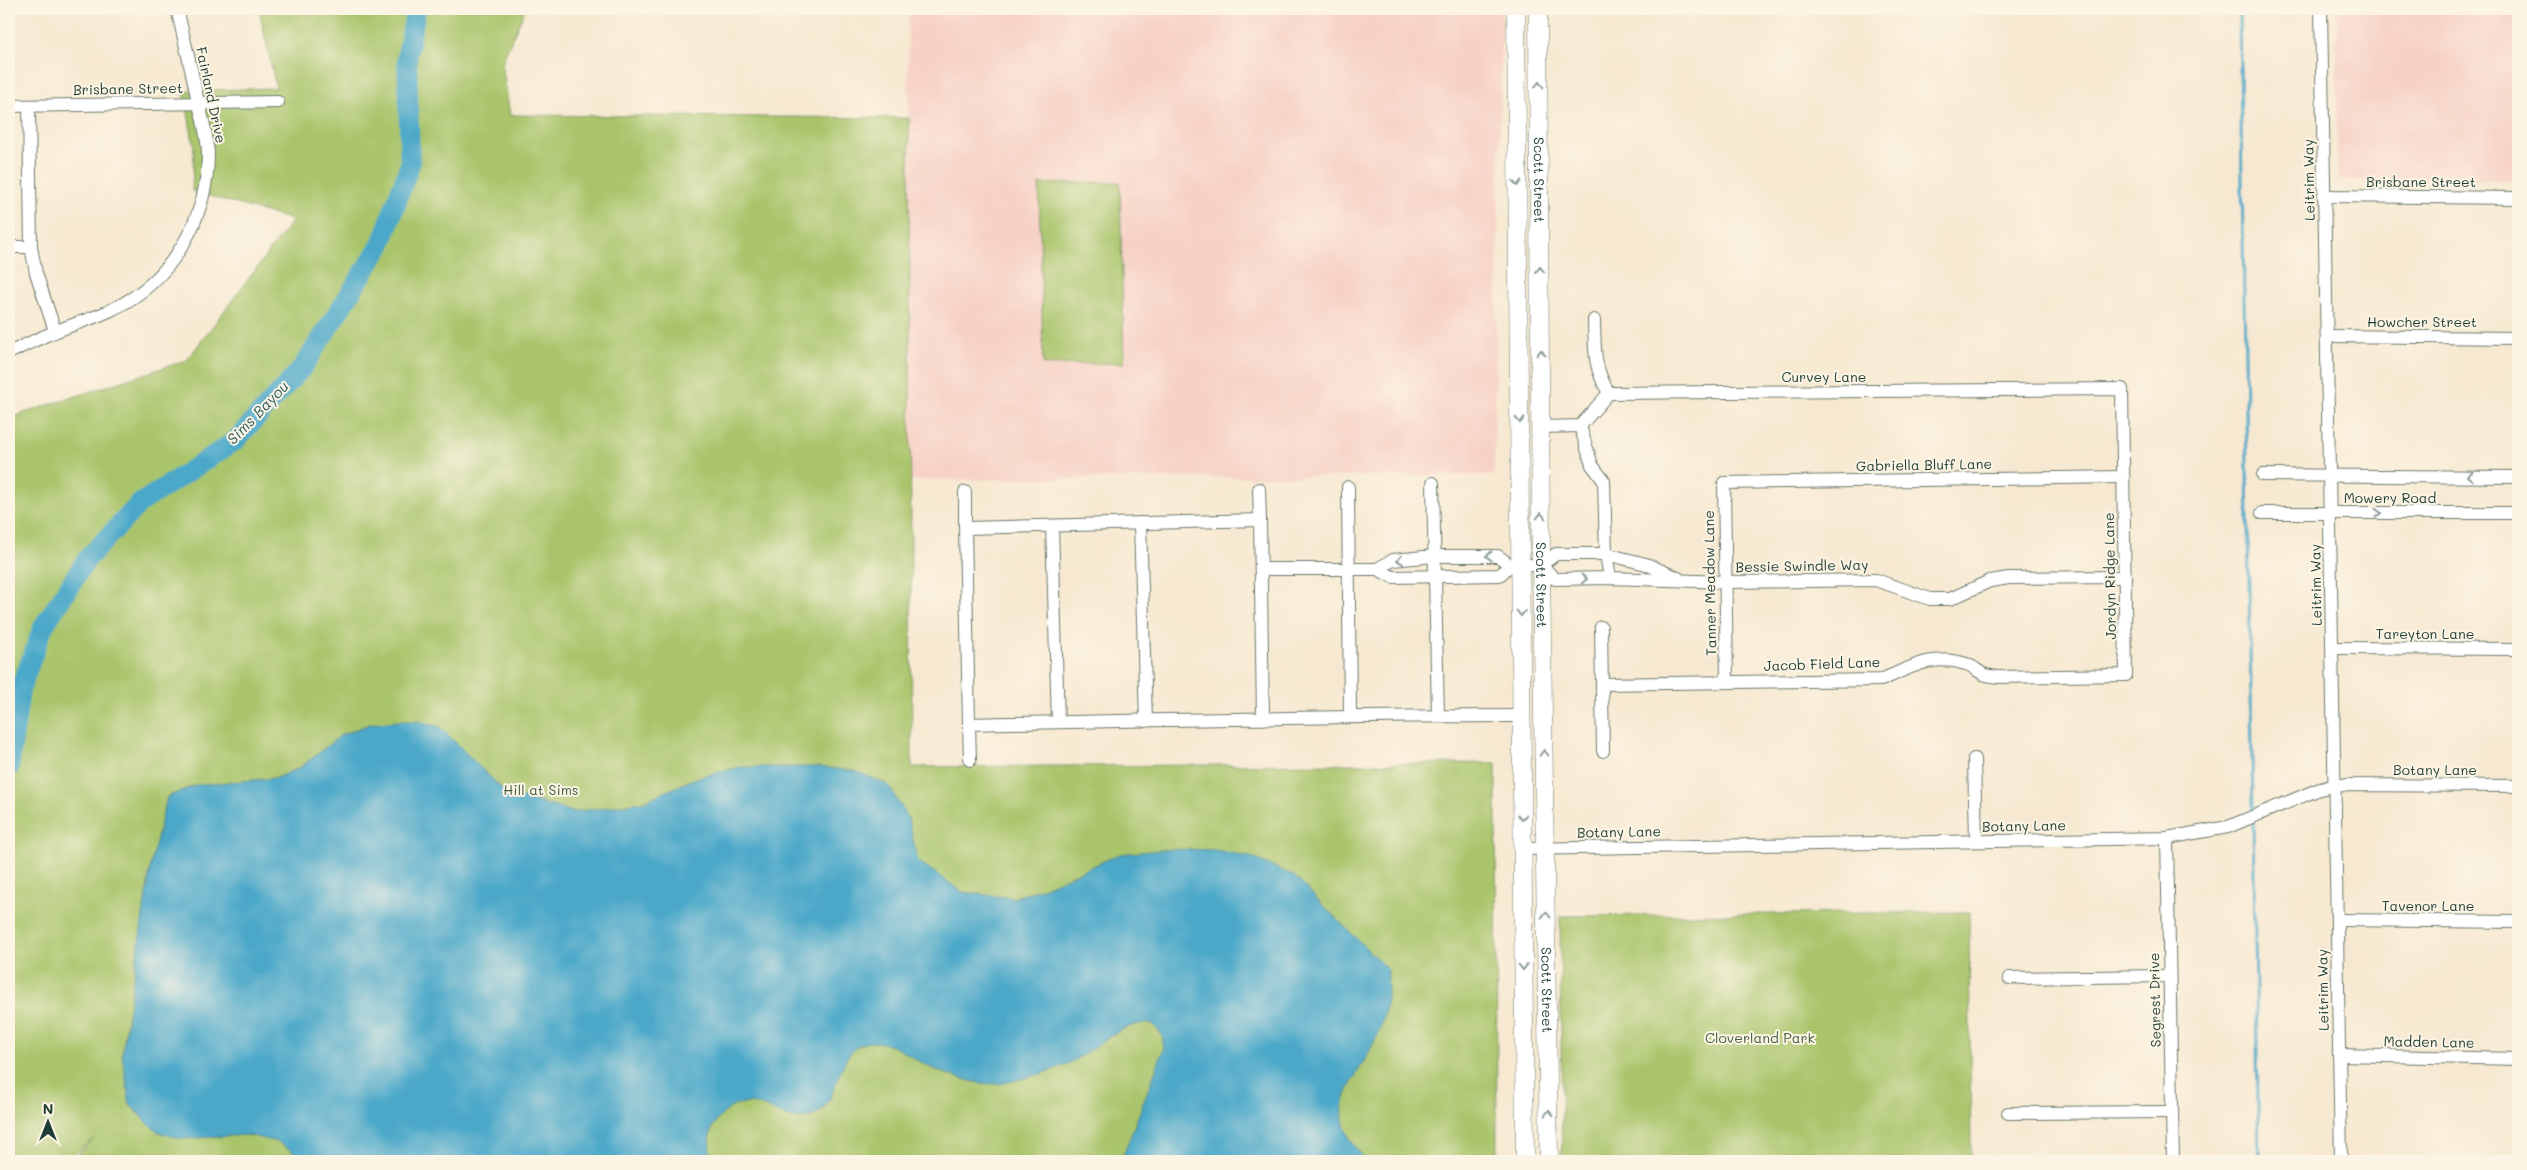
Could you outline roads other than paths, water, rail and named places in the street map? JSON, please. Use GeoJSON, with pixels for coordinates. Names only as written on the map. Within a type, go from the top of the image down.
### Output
{"type":"FeatureCollection","features":[{"type":"Feature","properties":{"kind":"main road","name":"Scott Street"},"geometry":{"type":"LineString","coordinates":[[1516,9],[1519,319],[1515,565],[1521,716],[1525,1161]]}},
{"type":"Feature","properties":{"kind":"main road","name":"Scott Street"},"geometry":{"type":"LineString","coordinates":[[1538,9],[1549,1161]]}},
{"type":"Feature","properties":{"kind":"main road"},"geometry":{"type":"LineString","coordinates":[[1517,134],[1539,134]]}},
{"type":"Feature","properties":{"kind":"main road"},"geometry":{"type":"LineString","coordinates":[[1519,319],[1541,319]]}},
{"type":"Feature","properties":{"kind":"main road"},"geometry":{"type":"LineString","coordinates":[[1524,1051],[1548,1050]]}},
{"type":"Feature","properties":{"kind":"street","name":"Fairland Drive"},"geometry":{"type":"LineString","coordinates":[[9,353],[55,331],[114,309],[147,288],[170,266],[188,239],[200,210],[206,179],[208,152],[199,103],[177,9]]}},
{"type":"Feature","properties":{"kind":"street","name":"Leitrim Way"},"geometry":{"type":"LineString","coordinates":[[2321,9],[2341,1161]]}},
{"type":"Feature","properties":{"kind":"street","name":"Brisbane Street"},"geometry":{"type":"LineString","coordinates":[[9,106],[278,102]]}},
{"type":"Feature","properties":{"kind":"street"},"geometry":{"type":"LineString","coordinates":[[29,106],[32,247],[36,273],[55,331]]}},
{"type":"Feature","properties":{"kind":"street","name":"Brisbane Street"},"geometry":{"type":"LineString","coordinates":[[2324,196],[2518,198]]}},
{"type":"Feature","properties":{"kind":"street"},"geometry":{"type":"LineString","coordinates":[[9,248],[32,247]]}},
{"type":"Feature","properties":{"kind":"street"},"geometry":{"type":"LineString","coordinates":[[1541,427],[1580,426],[1609,393],[1600,378],[1595,361],[1594,320]]}},
{"type":"Feature","properties":{"kind":"street","name":"Howcher Street"},"geometry":{"type":"LineString","coordinates":[[2326,336],[2518,338]]}},
{"type":"Feature","properties":{"kind":"street","name":"Curvey Lane"},"geometry":{"type":"LineString","coordinates":[[1609,393],[2122,389]]}},
{"type":"Feature","properties":{"kind":"street","name":"Jordyn Ridge Lane"},"geometry":{"type":"LineString","coordinates":[[2122,389],[2126,675]]}},
{"type":"Feature","properties":{"kind":"street"},"geometry":{"type":"LineString","coordinates":[[1580,426],[1592,465],[1604,481],[1606,554],[1610,578]]}},
{"type":"Feature","properties":{"kind":"street","name":"Mowery Road"},"geometry":{"type":"LineString","coordinates":[[2263,475],[2518,477]]}},
{"type":"Feature","properties":{"kind":"street","name":"Gabriella Bluff Lane"},"geometry":{"type":"LineString","coordinates":[[1724,482],[2123,477]]}},
{"type":"Feature","properties":{"kind":"street"},"geometry":{"type":"LineString","coordinates":[[1433,482],[1438,716]]}},
{"type":"Feature","properties":{"kind":"street","name":"Tanner Meadow Lane"},"geometry":{"type":"LineString","coordinates":[[1724,482],[1727,682]]}},
{"type":"Feature","properties":{"kind":"street"},"geometry":{"type":"LineString","coordinates":[[1348,486],[1350,716]]}},
{"type":"Feature","properties":{"kind":"street"},"geometry":{"type":"LineString","coordinates":[[1259,489],[1263,719]]}},
{"type":"Feature","properties":{"kind":"street"},"geometry":{"type":"LineString","coordinates":[[965,492],[970,760]]}},
{"type":"Feature","properties":{"kind":"street","name":"Mowery Road"},"geometry":{"type":"LineString","coordinates":[[2262,513],[2518,514]]}},
{"type":"Feature","properties":{"kind":"street"},"geometry":{"type":"LineString","coordinates":[[966,528],[1260,520]]}},
{"type":"Feature","properties":{"kind":"street"},"geometry":{"type":"LineString","coordinates":[[1140,523],[1146,721]]}},
{"type":"Feature","properties":{"kind":"street"},"geometry":{"type":"LineString","coordinates":[[1052,526],[1058,722]]}},
{"type":"Feature","properties":{"kind":"street","name":"Bessie Swindle Way"},"geometry":{"type":"LineString","coordinates":[[1515,565],[1542,565],[1556,554],[1606,554],[1646,564],[1683,580]]}},
{"type":"Feature","properties":{"kind":"street"},"geometry":{"type":"LineString","coordinates":[[1261,569],[1377,569],[1393,577],[1435,577],[1500,575],[1515,565],[1498,556],[1434,556],[1393,560],[1377,569]]}},
{"type":"Feature","properties":{"kind":"street"},"geometry":{"type":"LineString","coordinates":[[1466,556],[1467,576]]}},
{"type":"Feature","properties":{"kind":"street","name":"Bessie Swindle Way"},"geometry":{"type":"LineString","coordinates":[[1542,565],[1555,579],[1610,578],[1725,582],[1876,580],[1930,599],[1950,599],[1990,582],[2009,578],[2125,578]]}},
{"type":"Feature","properties":{"kind":"street"},"geometry":{"type":"LineString","coordinates":[[1601,627],[1603,751]]}},
{"type":"Feature","properties":{"kind":"street","name":"Tareyton Lane"},"geometry":{"type":"LineString","coordinates":[[2332,648],[2518,649]]}},
{"type":"Feature","properties":{"kind":"street","name":"Jacob Field Lane"},"geometry":{"type":"LineString","coordinates":[[1602,684],[1880,680],[1914,664],[1926,661],[1952,660],[1968,664],[1984,674],[1998,677],[2126,675]]}},
{"type":"Feature","properties":{"kind":"street"},"geometry":{"type":"LineString","coordinates":[[969,724],[1350,716],[1521,716]]}},
{"type":"Feature","properties":{"kind":"street"},"geometry":{"type":"LineString","coordinates":[[1974,759],[1976,841]]}},
{"type":"Feature","properties":{"kind":"street","name":"Botany Lane"},"geometry":{"type":"LineString","coordinates":[[1522,849],[2167,838],[2215,830],[2334,785],[2518,786]]}},
{"type":"Feature","properties":{"kind":"street","name":"Segrest Drive"},"geometry":{"type":"LineString","coordinates":[[2167,838],[2173,1161]]}},
{"type":"Feature","properties":{"kind":"street","name":"Tavenor Lane"},"geometry":{"type":"LineString","coordinates":[[2337,920],[2518,922]]}},
{"type":"Feature","properties":{"kind":"street"},"geometry":{"type":"LineString","coordinates":[[2009,978],[2169,976]]}},
{"type":"Feature","properties":{"kind":"street","name":"Madden Lane"},"geometry":{"type":"LineString","coordinates":[[2339,1055],[2518,1059]]}},
{"type":"Feature","properties":{"kind":"street"},"geometry":{"type":"LineString","coordinates":[[2008,1113],[2172,1112]]}},
{"type":"Feature","properties":{"kind":"water"},"geometry":{"type":"Polygon","coordinates":[[[417,721],[440,727],[506,793],[573,812],[642,802],[696,778],[740,767],[819,767],[855,771],[888,785],[908,818],[918,861],[962,892],[1013,898],[1045,887],[1120,854],[1171,849],[1216,850],[1254,858],[1294,876],[1388,970],[1387,997],[1383,1021],[1367,1056],[1350,1085],[1343,1113],[1345,1127],[1353,1143],[1367,1161],[1117,1161],[1123,1156],[1164,1048],[1162,1035],[1152,1023],[1140,1024],[1118,1032],[1065,1065],[1042,1073],[995,1084],[949,1075],[886,1044],[872,1042],[860,1045],[851,1052],[845,1062],[830,1099],[815,1115],[803,1118],[791,1117],[757,1104],[745,1103],[733,1106],[713,1126],[710,1137],[712,1161],[307,1161],[278,1142],[247,1135],[182,1139],[156,1131],[130,1105],[122,1054],[151,863],[167,797],[196,785],[276,778],[301,767],[341,735],[370,724],[417,721]]]}},
{"type":"Feature","properties":{"kind":"waterway","name":"Sims Bayou"},"geometry":{"type":"LineString","coordinates":[[9,767],[20,690],[43,627],[87,559],[139,504],[235,441],[303,367],[381,245],[410,164],[407,56],[416,9]]}},
{"type":"Feature","properties":{"kind":"waterway"},"geometry":{"type":"LineString","coordinates":[[2239,9],[2253,813]]}},
{"type":"Feature","properties":{"kind":"waterway"},"geometry":{"type":"LineString","coordinates":[[2253,819],[2259,1161]]}},
{"type":"Feature","properties":{"kind":"park label","name":"Hill at Sims"},"geometry":{"type":"Point","coordinates":[541,790]}},
{"type":"Feature","properties":{"kind":"park label","name":"Cloverland Park"},"geometry":{"type":"Point","coordinates":[1760,1038]}}]}
